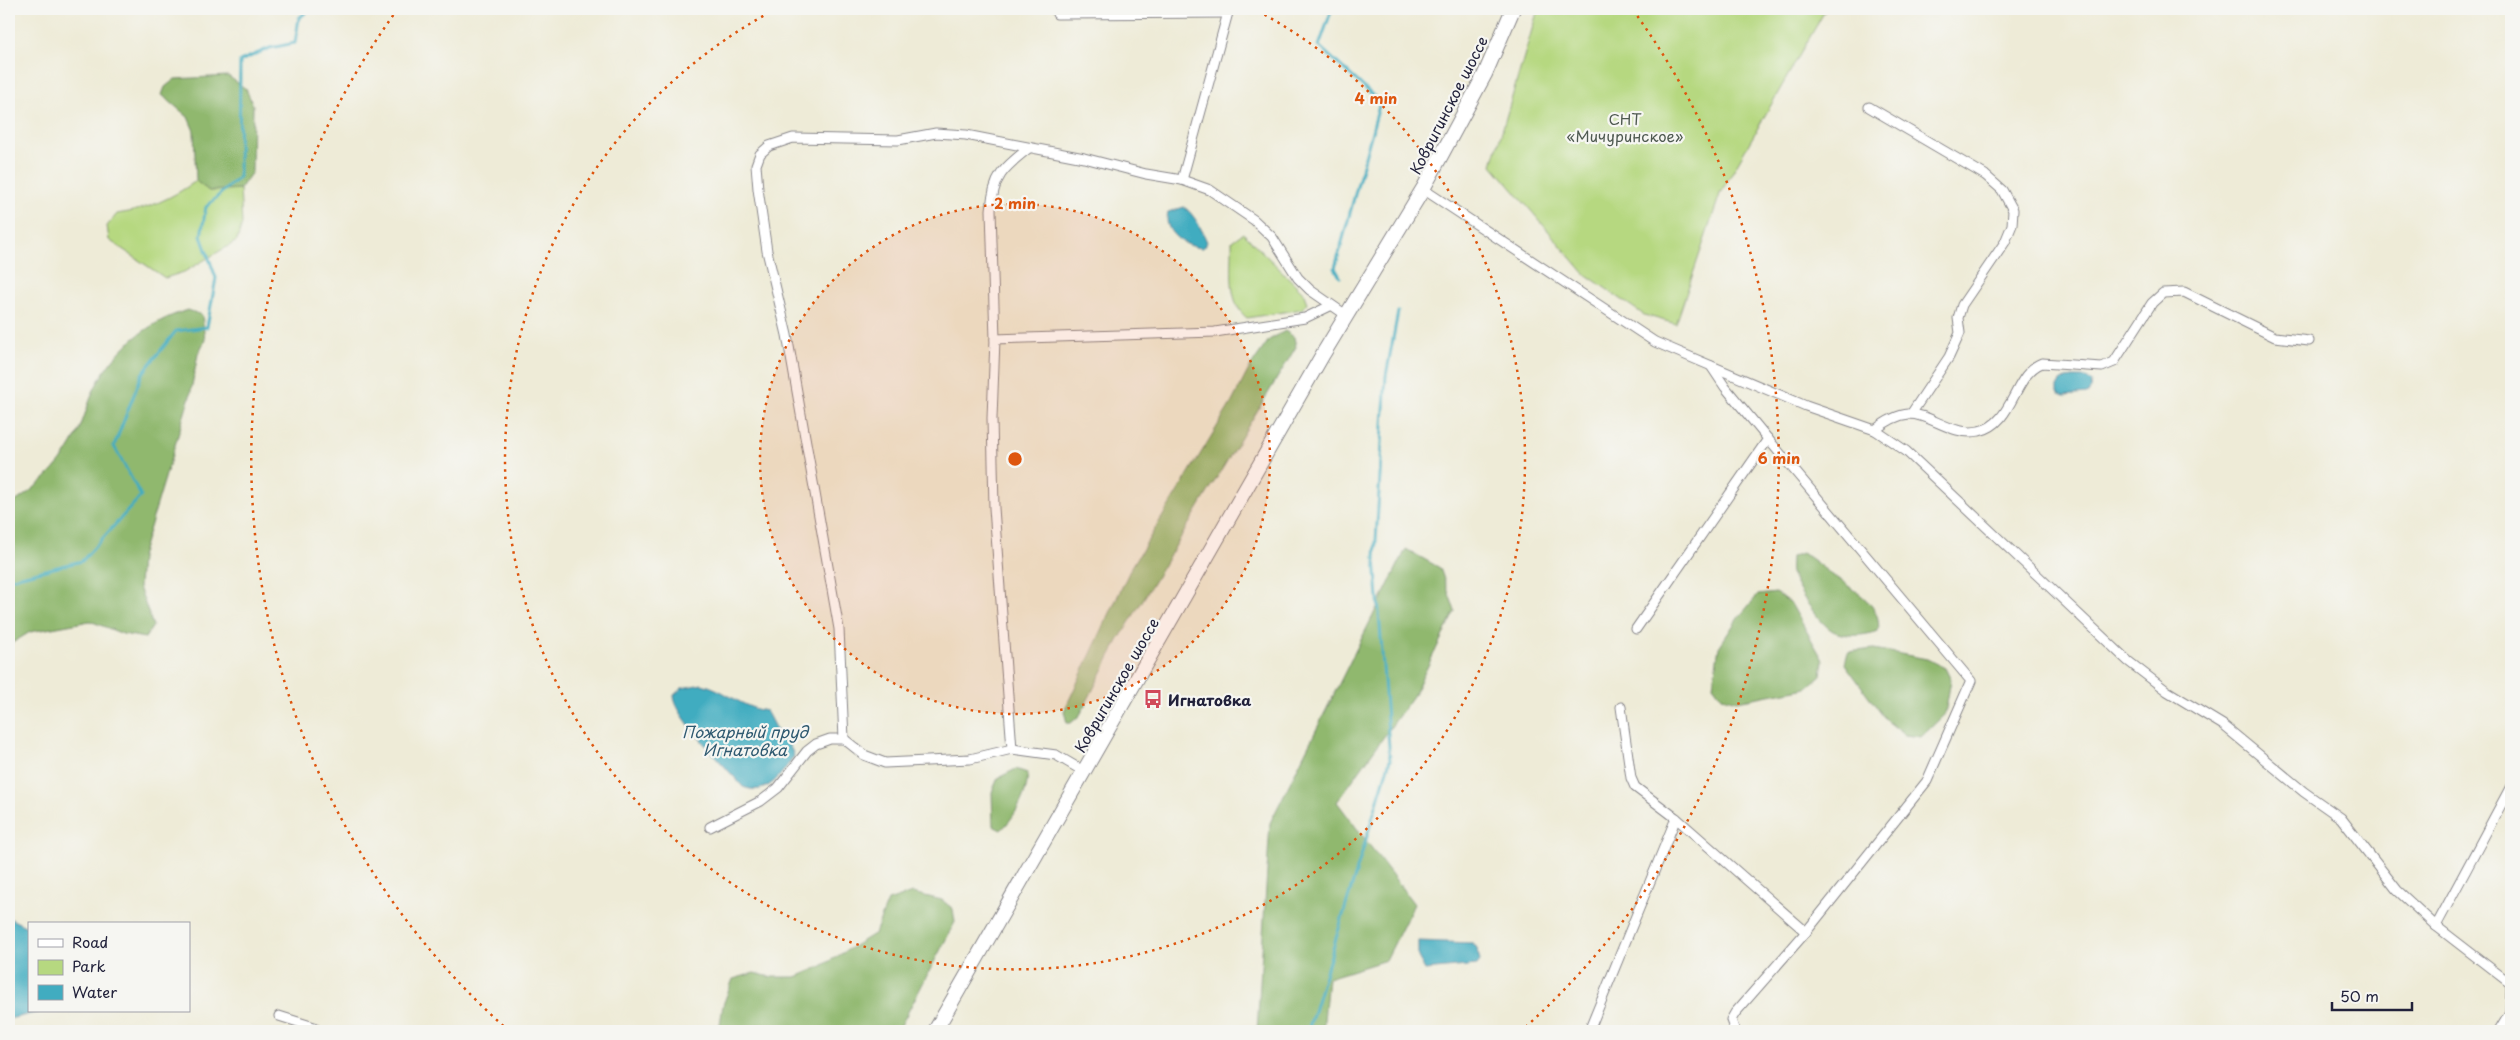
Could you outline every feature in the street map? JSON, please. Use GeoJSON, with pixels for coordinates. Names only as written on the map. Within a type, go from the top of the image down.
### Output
{"type":"FeatureCollection","features":[{"type":"Feature","properties":{"kind":"main road","name":"Ковригинское шоссе"},"geometry":{"type":"LineString","coordinates":[[935,1031],[1323,354],[1423,189],[1484,74],[1513,9]]}},
{"type":"Feature","properties":{"kind":"street"},"geometry":{"type":"LineString","coordinates":[[1057,14],[1229,11],[1182,180]]}},
{"type":"Feature","properties":{"kind":"street"},"geometry":{"type":"LineString","coordinates":[[1869,107],[1984,175],[2002,190],[2013,210],[2012,225],[2005,242],[1962,305],[1958,318],[1960,333],[1948,357],[1910,414]]}},
{"type":"Feature","properties":{"kind":"street"},"geometry":{"type":"LineString","coordinates":[[844,739],[839,629],[787,335],[767,251],[756,165],[760,154],[769,146],[793,138],[898,140],[936,133],[966,135],[1084,158],[1146,174],[1182,180],[1210,190],[1239,207],[1272,238],[1298,278],[1330,306],[1346,315]]}},
{"type":"Feature","properties":{"kind":"street"},"geometry":{"type":"LineString","coordinates":[[1012,749],[994,508],[992,418],[995,339],[992,189],[999,175],[1029,148]]}},
{"type":"Feature","properties":{"kind":"street"},"geometry":{"type":"LineString","coordinates":[[1423,189],[1655,342],[1806,406],[1875,430],[1906,451],[2128,661],[2167,691],[2223,725],[2304,792],[2341,818],[2397,890],[2436,926],[2511,983],[2510,1013],[2499,1031]]}},
{"type":"Feature","properties":{"kind":"street"},"geometry":{"type":"LineString","coordinates":[[1875,430],[1891,419],[1910,414],[1963,432],[1980,431],[2000,419],[2030,372],[2037,365],[2042,363],[2102,367],[2114,362],[2152,303],[2163,293],[2184,292],[2275,337],[2309,341]]}},
{"type":"Feature","properties":{"kind":"street"},"geometry":{"type":"LineString","coordinates":[[995,339],[1216,332],[1305,318],[1330,306]]}},
{"type":"Feature","properties":{"kind":"street"},"geometry":{"type":"LineString","coordinates":[[1710,366],[1725,387],[1970,681],[1927,781],[1806,932],[1735,1013],[1731,1020],[1735,1031]]}},
{"type":"Feature","properties":{"kind":"street"},"geometry":{"type":"LineString","coordinates":[[1636,629],[1768,439]]}},
{"type":"Feature","properties":{"kind":"street"},"geometry":{"type":"LineString","coordinates":[[1621,707],[1631,778],[1635,787],[1676,818],[1806,932]]}},
{"type":"Feature","properties":{"kind":"street"},"geometry":{"type":"LineString","coordinates":[[710,827],[761,801],[778,788],[793,771],[799,760],[816,744],[830,739],[844,739],[864,755],[885,763],[970,759],[1012,749],[1056,755],[1085,772]]}},
{"type":"Feature","properties":{"kind":"street"},"geometry":{"type":"LineString","coordinates":[[2436,926],[2511,786]]}},
{"type":"Feature","properties":{"kind":"street"},"geometry":{"type":"LineString","coordinates":[[1589,1031],[1676,818]]}},
{"type":"Feature","properties":{"kind":"street"},"geometry":{"type":"LineString","coordinates":[[279,1016],[314,1028],[317,1031]]}},
{"type":"Feature","properties":{"kind":"green space","name":"СНТ «Мичуринское»"},"geometry":{"type":"Polygon","coordinates":[[[1538,9],[1826,9],[1720,194],[1676,324],[1644,315],[1585,274],[1492,165],[1538,9]]]}},
{"type":"Feature","properties":{"kind":"green space"},"geometry":{"type":"Polygon","coordinates":[[[228,76],[246,89],[253,105],[252,172],[240,189],[209,191],[196,181],[194,131],[188,117],[162,95],[165,87],[175,79],[228,76]]]}},
{"type":"Feature","properties":{"kind":"green space"},"geometry":{"type":"Polygon","coordinates":[[[196,181],[209,191],[240,189],[242,224],[237,241],[184,272],[165,278],[109,240],[107,226],[117,214],[139,210],[159,202],[178,193],[196,181]]]}},
{"type":"Feature","properties":{"kind":"green space"},"geometry":{"type":"Polygon","coordinates":[[[1243,233],[1303,292],[1307,303],[1302,309],[1247,318],[1240,311],[1233,293],[1232,241],[1243,233]]]}},
{"type":"Feature","properties":{"kind":"green space"},"geometry":{"type":"Polygon","coordinates":[[[188,310],[202,315],[205,340],[198,354],[190,396],[141,557],[139,587],[153,626],[145,638],[123,634],[90,621],[30,632],[9,645],[9,506],[37,486],[67,452],[76,436],[93,392],[101,377],[120,352],[144,331],[158,322],[188,310]]]}},
{"type":"Feature","properties":{"kind":"green space"},"geometry":{"type":"Polygon","coordinates":[[[1285,331],[1294,337],[1296,347],[1118,641],[1080,715],[1071,723],[1067,723],[1064,711],[1130,570],[1232,402],[1250,367],[1269,340],[1285,331]]]}},
{"type":"Feature","properties":{"kind":"green space"},"geometry":{"type":"Polygon","coordinates":[[[1406,549],[1440,568],[1455,611],[1413,696],[1337,802],[1414,904],[1386,960],[1328,978],[1323,1031],[1257,1031],[1270,823],[1406,549]]]}},
{"type":"Feature","properties":{"kind":"green space"},"geometry":{"type":"Polygon","coordinates":[[[1802,553],[1864,597],[1876,613],[1878,631],[1862,635],[1845,635],[1835,632],[1822,622],[1803,597],[1791,573],[1791,557],[1802,553]]]}},
{"type":"Feature","properties":{"kind":"green space"},"geometry":{"type":"Polygon","coordinates":[[[1776,593],[1790,602],[1823,660],[1821,676],[1807,688],[1737,701],[1722,697],[1713,685],[1719,647],[1738,618],[1758,595],[1776,593]]]}},
{"type":"Feature","properties":{"kind":"green space"},"geometry":{"type":"Polygon","coordinates":[[[1874,649],[1927,659],[1945,668],[1951,680],[1945,714],[1921,737],[1905,735],[1886,720],[1845,664],[1848,652],[1874,649]]]}},
{"type":"Feature","properties":{"kind":"green space"},"geometry":{"type":"Polygon","coordinates":[[[1016,769],[1027,773],[1026,788],[1016,812],[1001,830],[993,826],[992,792],[998,778],[1016,769]]]}},
{"type":"Feature","properties":{"kind":"green space"},"geometry":{"type":"Polygon","coordinates":[[[912,893],[942,900],[953,909],[955,922],[898,1031],[719,1031],[723,1005],[733,979],[754,973],[771,977],[796,977],[820,967],[875,933],[888,901],[912,893]]]}},
{"type":"Feature","properties":{"kind":"water"},"geometry":{"type":"Polygon","coordinates":[[[1184,207],[1195,218],[1203,233],[1207,242],[1203,248],[1182,242],[1176,238],[1168,226],[1168,212],[1184,207]]]}},
{"type":"Feature","properties":{"kind":"water"},"geometry":{"type":"Polygon","coordinates":[[[2086,378],[2092,382],[2091,389],[2087,394],[2064,396],[2057,393],[2057,387],[2061,380],[2086,378]]]}},
{"type":"Feature","properties":{"kind":"water","name":"Пожарный пруд Игнатовка"},"geometry":{"type":"Polygon","coordinates":[[[702,684],[719,690],[749,706],[766,711],[776,729],[791,748],[794,756],[773,782],[760,789],[743,787],[691,728],[676,704],[674,695],[682,688],[702,684]]]}},
{"type":"Feature","properties":{"kind":"water"},"geometry":{"type":"Polygon","coordinates":[[[9,918],[28,928],[28,1012],[40,1012],[9,1019],[9,918]]]}},
{"type":"Feature","properties":{"kind":"water"},"geometry":{"type":"Polygon","coordinates":[[[1418,941],[1473,943],[1477,948],[1480,961],[1477,965],[1425,970],[1418,957],[1418,941]]]}},
{"type":"Feature","properties":{"kind":"waterway"},"geometry":{"type":"LineString","coordinates":[[9,579],[82,561],[141,496],[114,446],[142,374],[176,331],[207,327],[216,278],[201,236],[206,207],[239,177],[240,61],[270,48],[295,43],[299,18],[310,9]]}},
{"type":"Feature","properties":{"kind":"waterway"},"geometry":{"type":"LineString","coordinates":[[1332,9],[1319,46],[1380,102],[1335,268],[1340,277]]}},
{"type":"Feature","properties":{"kind":"waterway"},"geometry":{"type":"LineString","coordinates":[[1308,1031],[1390,760],[1375,558],[1386,376],[1398,312]]}},
{"type":"Feature","properties":{"kind":"place","name":"Игнатовка"},"geometry":{"type":"Point","coordinates":[1153,699]}}]}
